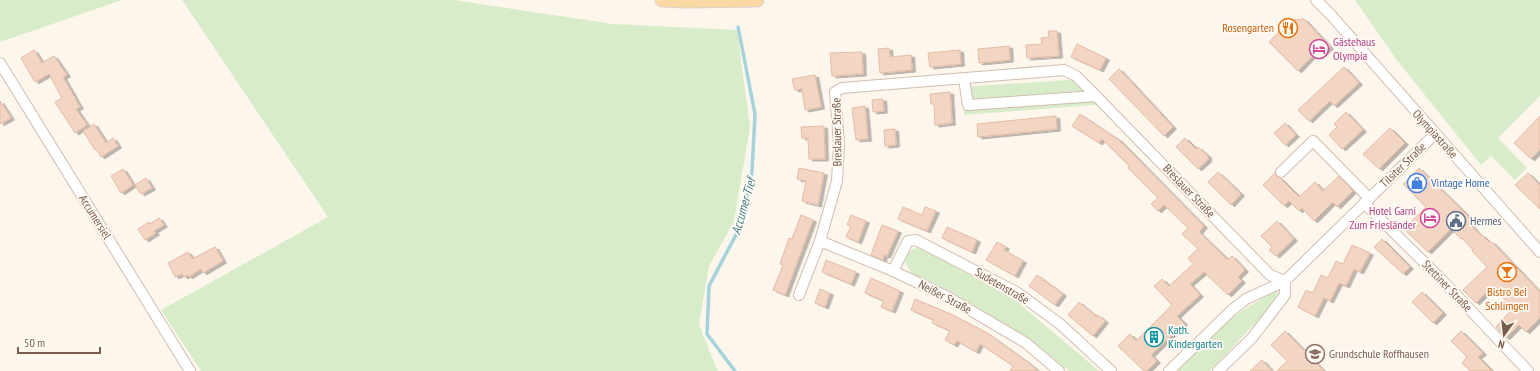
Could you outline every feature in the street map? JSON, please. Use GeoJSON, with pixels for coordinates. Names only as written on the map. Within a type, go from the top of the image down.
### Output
{"type":"FeatureCollection","features":[{"type":"Feature","properties":{"kind":"main road"},"geometry":{"type":"LineString","coordinates":[[662,0],[757,0]]}},
{"type":"Feature","properties":{"kind":"street","name":"Olympiastraße"},"geometry":{"type":"LineString","coordinates":[[1316,0],[1331,15],[1540,252]]}},
{"type":"Feature","properties":{"kind":"street","name":"Olympiastraße"},"geometry":{"type":"LineString","coordinates":[[1325,0],[1331,15]]}},
{"type":"Feature","properties":{"kind":"street","name":"Accumersiel"},"geometry":{"type":"LineString","coordinates":[[0,63],[190,371]]}},
{"type":"Feature","properties":{"kind":"street","name":"Breslauer Straße"},"geometry":{"type":"LineString","coordinates":[[799,295],[820,241],[837,181],[839,144],[835,92],[842,88],[1064,70],[1076,76],[1270,275],[1286,281]]}},
{"type":"Feature","properties":{"kind":"street"},"geometry":{"type":"LineString","coordinates":[[964,79],[968,105],[1096,96]]}},
{"type":"Feature","properties":{"kind":"street","name":"Tilsiter Straße"},"geometry":{"type":"LineString","coordinates":[[1169,371],[1232,310],[1246,299],[1286,281],[1435,134]]}},
{"type":"Feature","properties":{"kind":"street","name":"Stettiner Straße"},"geometry":{"type":"LineString","coordinates":[[1281,172],[1313,141],[1367,201],[1528,371]]}},
{"type":"Feature","properties":{"kind":"street","name":"Sudetenstraße"},"geometry":{"type":"LineString","coordinates":[[893,271],[908,241],[916,240],[1018,293],[1060,324],[1111,371]]}},
{"type":"Feature","properties":{"kind":"street","name":"Neißer Straße"},"geometry":{"type":"LineString","coordinates":[[820,241],[893,271],[948,297],[1026,344],[1059,371]]}},
{"type":"Feature","properties":{"kind":"street"},"geometry":{"type":"LineString","coordinates":[[1218,371],[1252,338],[1285,296],[1286,281]]}},
{"type":"Feature","properties":{"kind":"green space"},"geometry":{"type":"Polygon","coordinates":[[[0,0],[122,0],[0,42],[0,0]]]}},
{"type":"Feature","properties":{"kind":"green space"},"geometry":{"type":"Polygon","coordinates":[[[182,0],[454,0],[613,24],[737,30],[750,127],[734,221],[709,266],[699,324],[717,370],[719,371],[201,371],[161,310],[328,217],[182,0]]]}},
{"type":"Feature","properties":{"kind":"green space"},"geometry":{"type":"Polygon","coordinates":[[[1355,0],[1540,0],[1540,96],[1498,138],[1527,168],[1515,180],[1491,156],[1481,165],[1396,59],[1355,0]]]}},
{"type":"Feature","properties":{"kind":"green space"},"geometry":{"type":"Polygon","coordinates":[[[1083,79],[1107,104],[964,115],[962,87],[1083,79]]]}},
{"type":"Feature","properties":{"kind":"green space"},"geometry":{"type":"Polygon","coordinates":[[[918,247],[1014,299],[1099,371],[1069,371],[1032,341],[951,291],[912,274],[905,263],[908,252],[918,247]]]}},
{"type":"Feature","properties":{"kind":"green space"},"geometry":{"type":"Polygon","coordinates":[[[1275,290],[1279,295],[1275,302],[1210,371],[1176,371],[1221,326],[1275,290]]]}},
{"type":"Feature","properties":{"kind":"building"},"geometry":{"type":"Polygon","coordinates":[[[1304,19],[1330,47],[1319,57],[1315,53],[1298,71],[1269,42],[1287,24],[1290,24],[1294,20],[1304,19]]]}},
{"type":"Feature","properties":{"kind":"building"},"geometry":{"type":"Polygon","coordinates":[[[1048,31],[1057,31],[1059,56],[1027,58],[1026,45],[1042,44],[1041,38],[1049,37],[1048,31]]]}},
{"type":"Feature","properties":{"kind":"building"},"geometry":{"type":"Polygon","coordinates":[[[1077,44],[1106,58],[1100,70],[1071,57],[1077,44]]]}},
{"type":"Feature","properties":{"kind":"building"},"geometry":{"type":"Polygon","coordinates":[[[1009,46],[1010,60],[979,63],[978,49],[1009,46]]]}},
{"type":"Feature","properties":{"kind":"building"},"geometry":{"type":"Polygon","coordinates":[[[889,48],[890,57],[911,55],[912,70],[880,73],[878,49],[889,48]]]}},
{"type":"Feature","properties":{"kind":"building"},"geometry":{"type":"Polygon","coordinates":[[[34,50],[42,63],[54,56],[67,75],[63,77],[80,107],[76,109],[87,125],[75,133],[55,102],[62,98],[49,74],[35,82],[21,58],[34,50]]]}},
{"type":"Feature","properties":{"kind":"building"},"geometry":{"type":"Polygon","coordinates":[[[960,50],[961,64],[930,67],[928,53],[960,50]]]}},
{"type":"Feature","properties":{"kind":"building"},"geometry":{"type":"Polygon","coordinates":[[[862,52],[863,74],[832,76],[830,53],[862,52]]]}},
{"type":"Feature","properties":{"kind":"building"},"geometry":{"type":"Polygon","coordinates":[[[1344,67],[1359,83],[1334,106],[1330,101],[1309,121],[1298,110],[1344,67]]]}},
{"type":"Feature","properties":{"kind":"building"},"geometry":{"type":"Polygon","coordinates":[[[1119,69],[1173,127],[1164,136],[1109,79],[1119,69]]]}},
{"type":"Feature","properties":{"kind":"building"},"geometry":{"type":"Polygon","coordinates":[[[815,75],[821,107],[805,110],[802,89],[795,90],[792,79],[815,75]]]}},
{"type":"Feature","properties":{"kind":"building"},"geometry":{"type":"Polygon","coordinates":[[[950,92],[952,123],[935,125],[934,104],[931,104],[930,94],[950,92]]]}},
{"type":"Feature","properties":{"kind":"building"},"geometry":{"type":"Polygon","coordinates":[[[883,99],[884,111],[873,112],[872,100],[883,99]]]}},
{"type":"Feature","properties":{"kind":"building"},"geometry":{"type":"Polygon","coordinates":[[[0,101],[11,118],[0,124],[0,101]]]}},
{"type":"Feature","properties":{"kind":"building"},"geometry":{"type":"Polygon","coordinates":[[[865,106],[868,139],[856,140],[852,108],[865,106]]]}},
{"type":"Feature","properties":{"kind":"building"},"geometry":{"type":"Polygon","coordinates":[[[1346,112],[1363,130],[1342,149],[1329,135],[1337,127],[1334,124],[1346,112]]]}},
{"type":"Feature","properties":{"kind":"building"},"geometry":{"type":"Polygon","coordinates":[[[1080,114],[1119,140],[1204,226],[1199,232],[1228,260],[1232,256],[1245,270],[1238,277],[1242,281],[1228,295],[1204,272],[1190,284],[1200,295],[1177,316],[1184,323],[1151,355],[1157,361],[1147,371],[1144,371],[1118,346],[1130,334],[1136,341],[1172,305],[1154,286],[1162,279],[1169,286],[1193,264],[1188,258],[1198,249],[1182,234],[1188,228],[1164,205],[1158,211],[1151,204],[1158,198],[1102,139],[1099,143],[1072,126],[1080,114]]]}},
{"type":"Feature","properties":{"kind":"building"},"geometry":{"type":"Polygon","coordinates":[[[1056,116],[1057,129],[978,137],[977,124],[1056,116]]]}},
{"type":"Feature","properties":{"kind":"building"},"geometry":{"type":"Polygon","coordinates":[[[1540,116],[1540,150],[1531,159],[1514,143],[1540,116]]]}},
{"type":"Feature","properties":{"kind":"building"},"geometry":{"type":"Polygon","coordinates":[[[1285,123],[1296,135],[1285,145],[1274,133],[1285,123]]]}},
{"type":"Feature","properties":{"kind":"building"},"geometry":{"type":"Polygon","coordinates":[[[94,124],[106,143],[113,138],[118,146],[101,157],[83,131],[94,124]]]}},
{"type":"Feature","properties":{"kind":"building"},"geometry":{"type":"Polygon","coordinates":[[[824,126],[825,159],[809,159],[808,138],[802,138],[801,127],[824,126]]]}},
{"type":"Feature","properties":{"kind":"building"},"geometry":{"type":"Polygon","coordinates":[[[1390,128],[1405,143],[1379,169],[1363,154],[1390,128]]]}},
{"type":"Feature","properties":{"kind":"building"},"geometry":{"type":"Polygon","coordinates":[[[895,129],[896,145],[885,146],[884,130],[895,129]]]}},
{"type":"Feature","properties":{"kind":"building"},"geometry":{"type":"Polygon","coordinates":[[[1185,138],[1196,149],[1198,147],[1208,156],[1208,160],[1198,169],[1176,147],[1185,138]]]}},
{"type":"Feature","properties":{"kind":"building"},"geometry":{"type":"Polygon","coordinates":[[[799,168],[824,173],[818,205],[802,201],[806,181],[797,179],[799,168]]]}},
{"type":"Feature","properties":{"kind":"building"},"geometry":{"type":"Polygon","coordinates":[[[1419,168],[1473,221],[1470,224],[1480,235],[1482,235],[1489,242],[1492,242],[1540,292],[1540,318],[1526,332],[1519,325],[1506,338],[1496,327],[1513,308],[1495,290],[1494,292],[1490,289],[1476,303],[1463,290],[1487,267],[1462,238],[1461,239],[1451,229],[1428,252],[1404,229],[1426,207],[1403,184],[1419,168]]]}},
{"type":"Feature","properties":{"kind":"building"},"geometry":{"type":"Polygon","coordinates":[[[123,169],[133,185],[121,193],[111,176],[123,169]]]}},
{"type":"Feature","properties":{"kind":"building"},"geometry":{"type":"Polygon","coordinates":[[[1218,172],[1241,194],[1231,205],[1208,182],[1218,172]]]}},
{"type":"Feature","properties":{"kind":"building"},"geometry":{"type":"Polygon","coordinates":[[[1275,173],[1277,177],[1280,178],[1299,197],[1315,182],[1323,191],[1339,176],[1353,191],[1337,207],[1333,202],[1314,221],[1302,208],[1299,211],[1289,201],[1284,206],[1263,185],[1275,173]]]}},
{"type":"Feature","properties":{"kind":"building"},"geometry":{"type":"Polygon","coordinates":[[[1528,173],[1540,185],[1540,209],[1515,185],[1528,173]]]}},
{"type":"Feature","properties":{"kind":"building"},"geometry":{"type":"Polygon","coordinates":[[[146,178],[152,188],[141,194],[135,185],[146,178]]]}},
{"type":"Feature","properties":{"kind":"building"},"geometry":{"type":"Polygon","coordinates":[[[903,207],[922,215],[925,207],[936,211],[927,231],[898,219],[903,207]]]}},
{"type":"Feature","properties":{"kind":"building"},"geometry":{"type":"Polygon","coordinates":[[[801,215],[813,220],[785,295],[773,290],[783,265],[780,264],[789,238],[792,239],[801,215]]]}},
{"type":"Feature","properties":{"kind":"building"},"geometry":{"type":"Polygon","coordinates":[[[851,215],[866,221],[858,242],[846,237],[851,226],[847,225],[851,215]]]}},
{"type":"Feature","properties":{"kind":"building"},"geometry":{"type":"Polygon","coordinates":[[[159,218],[164,225],[154,231],[156,233],[145,240],[138,229],[159,218]]]}},
{"type":"Feature","properties":{"kind":"building"},"geometry":{"type":"Polygon","coordinates":[[[1277,221],[1294,239],[1276,256],[1269,250],[1272,247],[1261,236],[1277,221]]]}},
{"type":"Feature","properties":{"kind":"building"},"geometry":{"type":"Polygon","coordinates":[[[882,225],[898,231],[887,256],[884,255],[883,260],[871,255],[882,225]]]}},
{"type":"Feature","properties":{"kind":"building"},"geometry":{"type":"Polygon","coordinates":[[[947,227],[977,240],[972,252],[942,238],[947,227]]]}},
{"type":"Feature","properties":{"kind":"building"},"geometry":{"type":"Polygon","coordinates":[[[1382,239],[1410,267],[1403,274],[1374,247],[1382,239]]]}},
{"type":"Feature","properties":{"kind":"building"},"geometry":{"type":"Polygon","coordinates":[[[997,242],[1006,247],[1004,250],[1023,261],[1015,276],[986,260],[997,242]]]}},
{"type":"Feature","properties":{"kind":"building"},"geometry":{"type":"Polygon","coordinates":[[[1352,245],[1370,253],[1360,272],[1354,269],[1346,286],[1339,283],[1330,301],[1324,298],[1315,316],[1298,307],[1306,290],[1313,293],[1321,275],[1328,278],[1336,261],[1343,264],[1352,245]]]}},
{"type":"Feature","properties":{"kind":"building"},"geometry":{"type":"Polygon","coordinates":[[[215,247],[223,261],[203,273],[201,269],[189,277],[188,275],[184,277],[182,274],[175,277],[168,263],[188,252],[192,259],[215,247]]]}},
{"type":"Feature","properties":{"kind":"building"},"geometry":{"type":"Polygon","coordinates":[[[826,260],[856,272],[851,284],[822,272],[826,260]]]}},
{"type":"Feature","properties":{"kind":"building"},"geometry":{"type":"Polygon","coordinates":[[[1037,275],[1063,294],[1055,305],[1029,286],[1037,275]]]}},
{"type":"Feature","properties":{"kind":"building"},"geometry":{"type":"Polygon","coordinates":[[[871,278],[900,291],[892,311],[881,307],[884,301],[865,293],[871,278]]]}},
{"type":"Feature","properties":{"kind":"building"},"geometry":{"type":"Polygon","coordinates":[[[820,289],[830,293],[825,307],[815,303],[820,289]]]}},
{"type":"Feature","properties":{"kind":"building"},"geometry":{"type":"Polygon","coordinates":[[[1422,292],[1443,313],[1433,323],[1412,302],[1422,292]]]}},
{"type":"Feature","properties":{"kind":"building"},"geometry":{"type":"Polygon","coordinates":[[[915,299],[953,315],[987,333],[1038,371],[1010,371],[1013,366],[980,344],[976,352],[957,341],[954,345],[945,340],[950,331],[932,323],[934,320],[911,310],[915,299]]]}},
{"type":"Feature","properties":{"kind":"building"},"geometry":{"type":"Polygon","coordinates":[[[1079,302],[1097,317],[1098,315],[1105,321],[1093,336],[1068,315],[1079,302]]]}},
{"type":"Feature","properties":{"kind":"building"},"geometry":{"type":"Polygon","coordinates":[[[1285,331],[1324,371],[1277,371],[1287,361],[1271,345],[1285,331]]]}},
{"type":"Feature","properties":{"kind":"building"},"geometry":{"type":"Polygon","coordinates":[[[1461,331],[1483,353],[1478,357],[1492,371],[1470,371],[1462,363],[1467,357],[1451,341],[1461,331]]]}},
{"type":"Feature","properties":{"kind":"building"},"geometry":{"type":"Polygon","coordinates":[[[1262,360],[1272,371],[1250,371],[1262,360]]]}},
{"type":"Feature","properties":{"kind":"waterway","name":"Accumer Tief"},"geometry":{"type":"LineString","coordinates":[[735,371],[707,334],[709,286],[739,229],[752,172],[755,114],[738,27]]}},
{"type":"Feature","properties":{"kind":"place","name":"Rosengarten"},"geometry":{"type":"Point","coordinates":[1288,28]}},
{"type":"Feature","properties":{"kind":"place","name":"Gästehaus Olympia"},"geometry":{"type":"Point","coordinates":[1319,49]}},
{"type":"Feature","properties":{"kind":"place","name":"Vintage Home"},"geometry":{"type":"Point","coordinates":[1417,183]}},
{"type":"Feature","properties":{"kind":"place","name":"Hotel Garni Zum Friesländer"},"geometry":{"type":"Point","coordinates":[1430,218]}},
{"type":"Feature","properties":{"kind":"place","name":"Hermes"},"geometry":{"type":"Point","coordinates":[1456,221]}},
{"type":"Feature","properties":{"kind":"place","name":"Bistro Bei Schlimgen"},"geometry":{"type":"Point","coordinates":[1507,272]}},
{"type":"Feature","properties":{"kind":"place","name":"Kath. Kindergarten"},"geometry":{"type":"Point","coordinates":[1154,337]}},
{"type":"Feature","properties":{"kind":"place","name":"Grundschule Roffhausen"},"geometry":{"type":"Point","coordinates":[1315,354]}}]}
